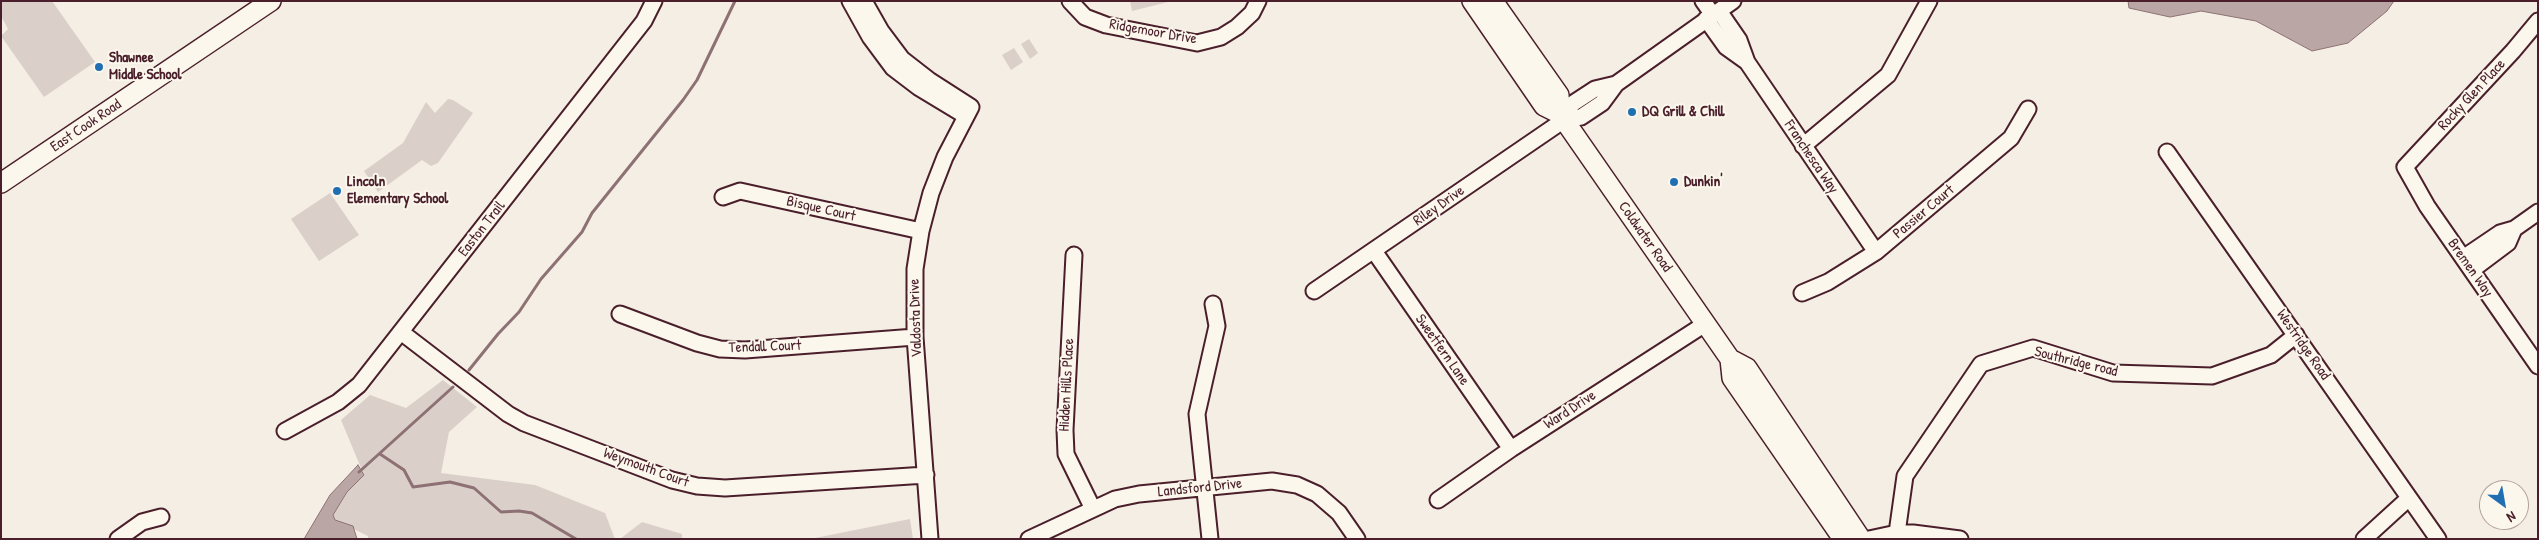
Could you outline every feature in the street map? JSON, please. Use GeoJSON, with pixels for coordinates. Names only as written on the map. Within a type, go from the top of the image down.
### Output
{"type":"FeatureCollection","features":[{"type":"Feature","properties":{"kind":"main road","name":"East Cook Road"},"geometry":{"type":"LineString","coordinates":[[1,183],[271,1]]}},
{"type":"Feature","properties":{"kind":"main road","name":"Coldwater Road"},"geometry":{"type":"LineString","coordinates":[[1472,1],[1544,106],[1562,117],[1730,359],[1747,368],[1861,539]]}},
{"type":"Feature","properties":{"kind":"main road","name":"Coldwater Road"},"geometry":{"type":"LineString","coordinates":[[1493,1],[1559,95],[1562,117]]}},
{"type":"Feature","properties":{"kind":"main road","name":"Coldwater Road"},"geometry":{"type":"LineString","coordinates":[[1730,359],[1732,378],[1843,539]]}},
{"type":"Feature","properties":{"kind":"street","name":"Easton Trail"},"geometry":{"type":"LineString","coordinates":[[284,431],[349,394],[401,332],[644,21],[654,1]]}},
{"type":"Feature","properties":{"kind":"street"},"geometry":{"type":"LineString","coordinates":[[850,1],[870,37],[893,68],[918,87],[968,111]]}},
{"type":"Feature","properties":{"kind":"street"},"geometry":{"type":"LineString","coordinates":[[864,1],[881,31],[902,58],[968,111]]}},
{"type":"Feature","properties":{"kind":"street","name":"Ridgemoor Drive"},"geometry":{"type":"LineString","coordinates":[[1070,1],[1085,17],[1106,25],[1197,43],[1221,37],[1237,27],[1252,13],[1258,1]]}},
{"type":"Feature","properties":{"kind":"street","name":"Franchesca Way"},"geometry":{"type":"LineString","coordinates":[[1704,1],[1713,15],[1726,47],[1747,62],[1802,146],[1876,252]]}},
{"type":"Feature","properties":{"kind":"street","name":"Riley Drive"},"geometry":{"type":"LineString","coordinates":[[1314,292],[1562,117],[1572,104],[1595,89],[1616,84],[1733,1]]}},
{"type":"Feature","properties":{"kind":"street"},"geometry":{"type":"LineString","coordinates":[[1802,146],[1888,75],[1929,1]]}},
{"type":"Feature","properties":{"kind":"street","name":"Rocky Glen Place"},"geometry":{"type":"LineString","coordinates":[[2405,167],[2538,22]]}},
{"type":"Feature","properties":{"kind":"street","name":"Passier Court"},"geometry":{"type":"LineString","coordinates":[[1802,293],[1828,282],[1876,252],[2011,138],[2028,109]]}},
{"type":"Feature","properties":{"kind":"street","name":"Valdosta Drive"},"geometry":{"type":"LineString","coordinates":[[930,539],[915,337],[914,269],[920,231],[931,192],[945,157],[968,111]]}},
{"type":"Feature","properties":{"kind":"street","name":"Westridge Road"},"geometry":{"type":"LineString","coordinates":[[2167,152],[2438,539]]}},
{"type":"Feature","properties":{"kind":"street","name":"Bremen Way"},"geometry":{"type":"LineString","coordinates":[[2405,167],[2427,206],[2538,366]]}},
{"type":"Feature","properties":{"kind":"street","name":"Bisque Court"},"geometry":{"type":"LineString","coordinates":[[723,196],[740,190],[920,231]]}},
{"type":"Feature","properties":{"kind":"street"},"geometry":{"type":"LineString","coordinates":[[2463,258],[2500,233],[2514,229],[2538,212]]}},
{"type":"Feature","properties":{"kind":"street"},"geometry":{"type":"LineString","coordinates":[[2472,270],[2508,243],[2514,229]]}},
{"type":"Feature","properties":{"kind":"street","name":"Sweetfern Lane"},"geometry":{"type":"LineString","coordinates":[[1374,251],[1511,449]]}},
{"type":"Feature","properties":{"kind":"street","name":"Hidden Hills Place"},"geometry":{"type":"LineString","coordinates":[[1074,255],[1064,430],[1066,454],[1093,508]]}},
{"type":"Feature","properties":{"kind":"street"},"geometry":{"type":"LineString","coordinates":[[1210,539],[1197,414],[1217,326],[1213,304]]}},
{"type":"Feature","properties":{"kind":"street","name":"Tendall Court"},"geometry":{"type":"LineString","coordinates":[[620,314],[697,343],[720,349],[745,350],[915,337]]}},
{"type":"Feature","properties":{"kind":"street","name":"Ward Drive"},"geometry":{"type":"LineString","coordinates":[[1438,500],[1511,449],[1705,324]]}},
{"type":"Feature","properties":{"kind":"street","name":"Weymouth Court"},"geometry":{"type":"LineString","coordinates":[[401,332],[494,404],[516,418],[672,480],[697,486],[725,488],[926,474]]}},
{"type":"Feature","properties":{"kind":"street","name":"Southridge road"},"geometry":{"type":"LineString","coordinates":[[1897,533],[1905,476],[1981,364],[2033,348],[2114,373],[2212,376],[2270,355],[2296,335]]}},
{"type":"Feature","properties":{"kind":"street","name":"Landsford Drive"},"geometry":{"type":"LineString","coordinates":[[1032,538],[1115,499],[1138,494],[1272,481],[1297,485],[1317,494],[1339,513],[1357,539]]}},
{"type":"Feature","properties":{"kind":"street"},"geometry":{"type":"LineString","coordinates":[[2364,539],[2409,498]]}},
{"type":"Feature","properties":{"kind":"street"},"geometry":{"type":"LineString","coordinates":[[118,539],[142,522],[160,517]]}},
{"type":"Feature","properties":{"kind":"street"},"geometry":{"type":"LineString","coordinates":[[1869,539],[1897,533],[1933,534],[1960,539]]}},
{"type":"Feature","properties":{"kind":"shaded area"},"geometry":{"type":"Polygon","coordinates":[[[1,1],[52,1],[95,62],[44,97],[1,36],[8,29],[1,16],[1,1]]]}},
{"type":"Feature","properties":{"kind":"shaded area"},"geometry":{"type":"Polygon","coordinates":[[[1130,1],[1172,1],[1132,11],[1130,1]]]}},
{"type":"Feature","properties":{"kind":"shaded area"},"geometry":{"type":"Polygon","coordinates":[[[2128,1],[2394,1],[2387,11],[2348,43],[2312,51],[2256,21],[2201,11],[2170,17],[2129,8],[2128,1]]]}},
{"type":"Feature","properties":{"kind":"shaded area"},"geometry":{"type":"Polygon","coordinates":[[[1029,39],[1038,53],[1030,59],[1021,44],[1029,39]]]}},
{"type":"Feature","properties":{"kind":"shaded area"},"geometry":{"type":"Polygon","coordinates":[[[1014,48],[1023,62],[1011,70],[1002,55],[1014,48]]]}},
{"type":"Feature","properties":{"kind":"shaded area"},"geometry":{"type":"Polygon","coordinates":[[[448,99],[453,100],[473,113],[438,163],[431,166],[422,160],[378,192],[364,171],[403,143],[426,102],[435,113],[448,99]]]}},
{"type":"Feature","properties":{"kind":"shaded area"},"geometry":{"type":"Polygon","coordinates":[[[330,193],[359,235],[319,261],[291,219],[330,193]]]}},
{"type":"Feature","properties":{"kind":"shaded area"},"geometry":{"type":"Polygon","coordinates":[[[443,380],[477,407],[449,432],[441,473],[535,485],[605,513],[615,539],[368,539],[368,536],[335,520],[333,515],[347,492],[364,475],[341,420],[370,395],[406,408],[443,380]]]}},
{"type":"Feature","properties":{"kind":"shaded area"},"geometry":{"type":"Polygon","coordinates":[[[358,465],[364,475],[347,492],[333,515],[335,520],[353,526],[357,539],[304,539],[330,495],[358,465]]]}},
{"type":"Feature","properties":{"kind":"shaded area"},"geometry":{"type":"Polygon","coordinates":[[[910,519],[913,539],[810,539],[910,519]]]}},
{"type":"Feature","properties":{"kind":"shaded area"},"geometry":{"type":"Polygon","coordinates":[[[642,522],[682,534],[682,539],[620,539],[642,522]]]}},
{"type":"Feature","properties":{"kind":"waterway"},"geometry":{"type":"LineString","coordinates":[[469,370],[498,334],[519,312],[541,279],[582,232],[592,213],[683,100],[697,80],[735,1]]}},
{"type":"Feature","properties":{"kind":"waterway"},"geometry":{"type":"LineString","coordinates":[[359,472],[453,387]]}},
{"type":"Feature","properties":{"kind":"waterway"},"geometry":{"type":"LineString","coordinates":[[380,454],[404,470],[413,487],[450,482],[474,488],[501,512],[519,511],[532,513],[576,539]]}},
{"type":"Feature","properties":{"kind":"place","name":"Shawnee Middle School"},"geometry":{"type":"Point","coordinates":[99,67]}},
{"type":"Feature","properties":{"kind":"place","name":"DQ Grill & Chill"},"geometry":{"type":"Point","coordinates":[1632,112]}},
{"type":"Feature","properties":{"kind":"place","name":"Dunkin'"},"geometry":{"type":"Point","coordinates":[1674,182]}},
{"type":"Feature","properties":{"kind":"place","name":"Lincoln Elementary School"},"geometry":{"type":"Point","coordinates":[337,191]}}]}
